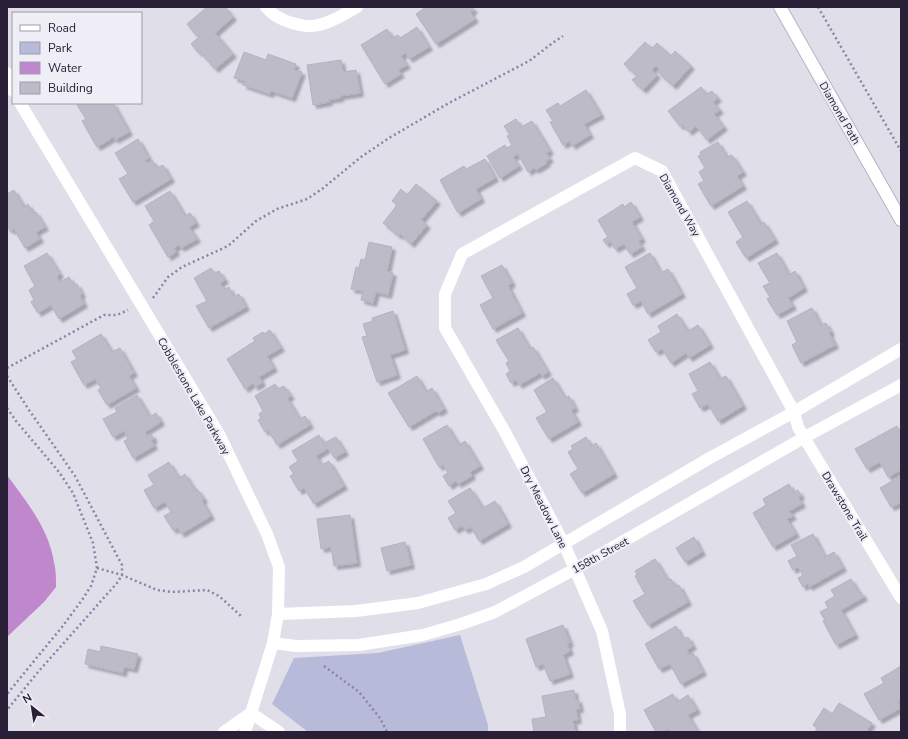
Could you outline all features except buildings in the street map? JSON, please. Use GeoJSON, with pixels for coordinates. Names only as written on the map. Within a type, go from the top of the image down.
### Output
{"type":"FeatureCollection","features":[{"type":"Feature","properties":{"kind":"street"},"geometry":{"type":"LineString","coordinates":[[266,7],[270,12],[283,20],[308,26],[339,18],[357,7]]}},
{"type":"Feature","properties":{"kind":"street","name":"Diamond Path"},"geometry":{"type":"LineString","coordinates":[[780,7],[901,220]]}},
{"type":"Feature","properties":{"kind":"street"},"geometry":{"type":"LineString","coordinates":[[7,73],[12,88]]}},
{"type":"Feature","properties":{"kind":"street","name":"Cobblestone Lake Parkway"},"geometry":{"type":"LineString","coordinates":[[21,104],[219,434],[267,534],[279,567],[278,614],[273,643],[245,732]]}},
{"type":"Feature","properties":{"kind":"street","name":"Diamond Way"},"geometry":{"type":"LineString","coordinates":[[445,294],[462,254],[634,158],[662,171],[794,412]]}},
{"type":"Feature","properties":{"kind":"street","name":"Dry Meadow Lane"},"geometry":{"type":"LineString","coordinates":[[445,294],[445,328],[505,432],[564,544],[602,631],[620,714],[620,732]]}},
{"type":"Feature","properties":{"kind":"street"},"geometry":{"type":"LineString","coordinates":[[278,614],[356,611],[418,603],[486,584],[524,567],[708,459],[794,412],[901,349]]}},
{"type":"Feature","properties":{"kind":"street","name":"158th Street"},"geometry":{"type":"LineString","coordinates":[[273,643],[296,646],[359,645],[423,635],[495,612],[575,569],[805,437],[901,385]]}},
{"type":"Feature","properties":{"kind":"street","name":"Drawstone Trail"},"geometry":{"type":"LineString","coordinates":[[794,412],[798,427],[901,598]]}},
{"type":"Feature","properties":{"kind":"street"},"geometry":{"type":"LineString","coordinates":[[224,732],[251,713],[279,732]]}},
{"type":"Feature","properties":{"kind":"path"},"geometry":{"type":"LineString","coordinates":[[818,7],[901,152]]}},
{"type":"Feature","properties":{"kind":"path"},"geometry":{"type":"LineString","coordinates":[[160,289],[168,277],[182,267],[228,246],[256,221],[277,209],[307,199],[388,138],[449,103],[529,61],[563,36]]}},
{"type":"Feature","properties":{"kind":"path"},"geometry":{"type":"LineString","coordinates":[[7,368],[104,315],[117,315],[128,310]]}},
{"type":"Feature","properties":{"kind":"path"},"geometry":{"type":"LineString","coordinates":[[7,376],[75,476],[122,565],[122,574],[108,595],[59,648],[7,710]]}},
{"type":"Feature","properties":{"kind":"path"},"geometry":{"type":"LineString","coordinates":[[7,408],[16,421],[37,444],[59,472],[73,493],[93,543],[97,568],[91,586],[82,600],[62,627],[7,694]]}},
{"type":"Feature","properties":{"kind":"path"},"geometry":{"type":"LineString","coordinates":[[97,568],[122,574],[157,590],[172,592],[207,590],[219,596],[241,616]]}},
{"type":"Feature","properties":{"kind":"path"},"geometry":{"type":"LineString","coordinates":[[324,666],[359,692],[376,712],[387,732]]}},
{"type":"Feature","properties":{"kind":"green space"},"geometry":{"type":"Polygon","coordinates":[[[460,635],[488,725],[488,732],[308,732],[272,704],[294,658],[378,653],[460,635]]]}},
{"type":"Feature","properties":{"kind":"water"},"geometry":{"type":"Polygon","coordinates":[[[7,475],[36,516],[47,538],[55,565],[56,587],[44,602],[7,637],[7,475]]]}}]}
